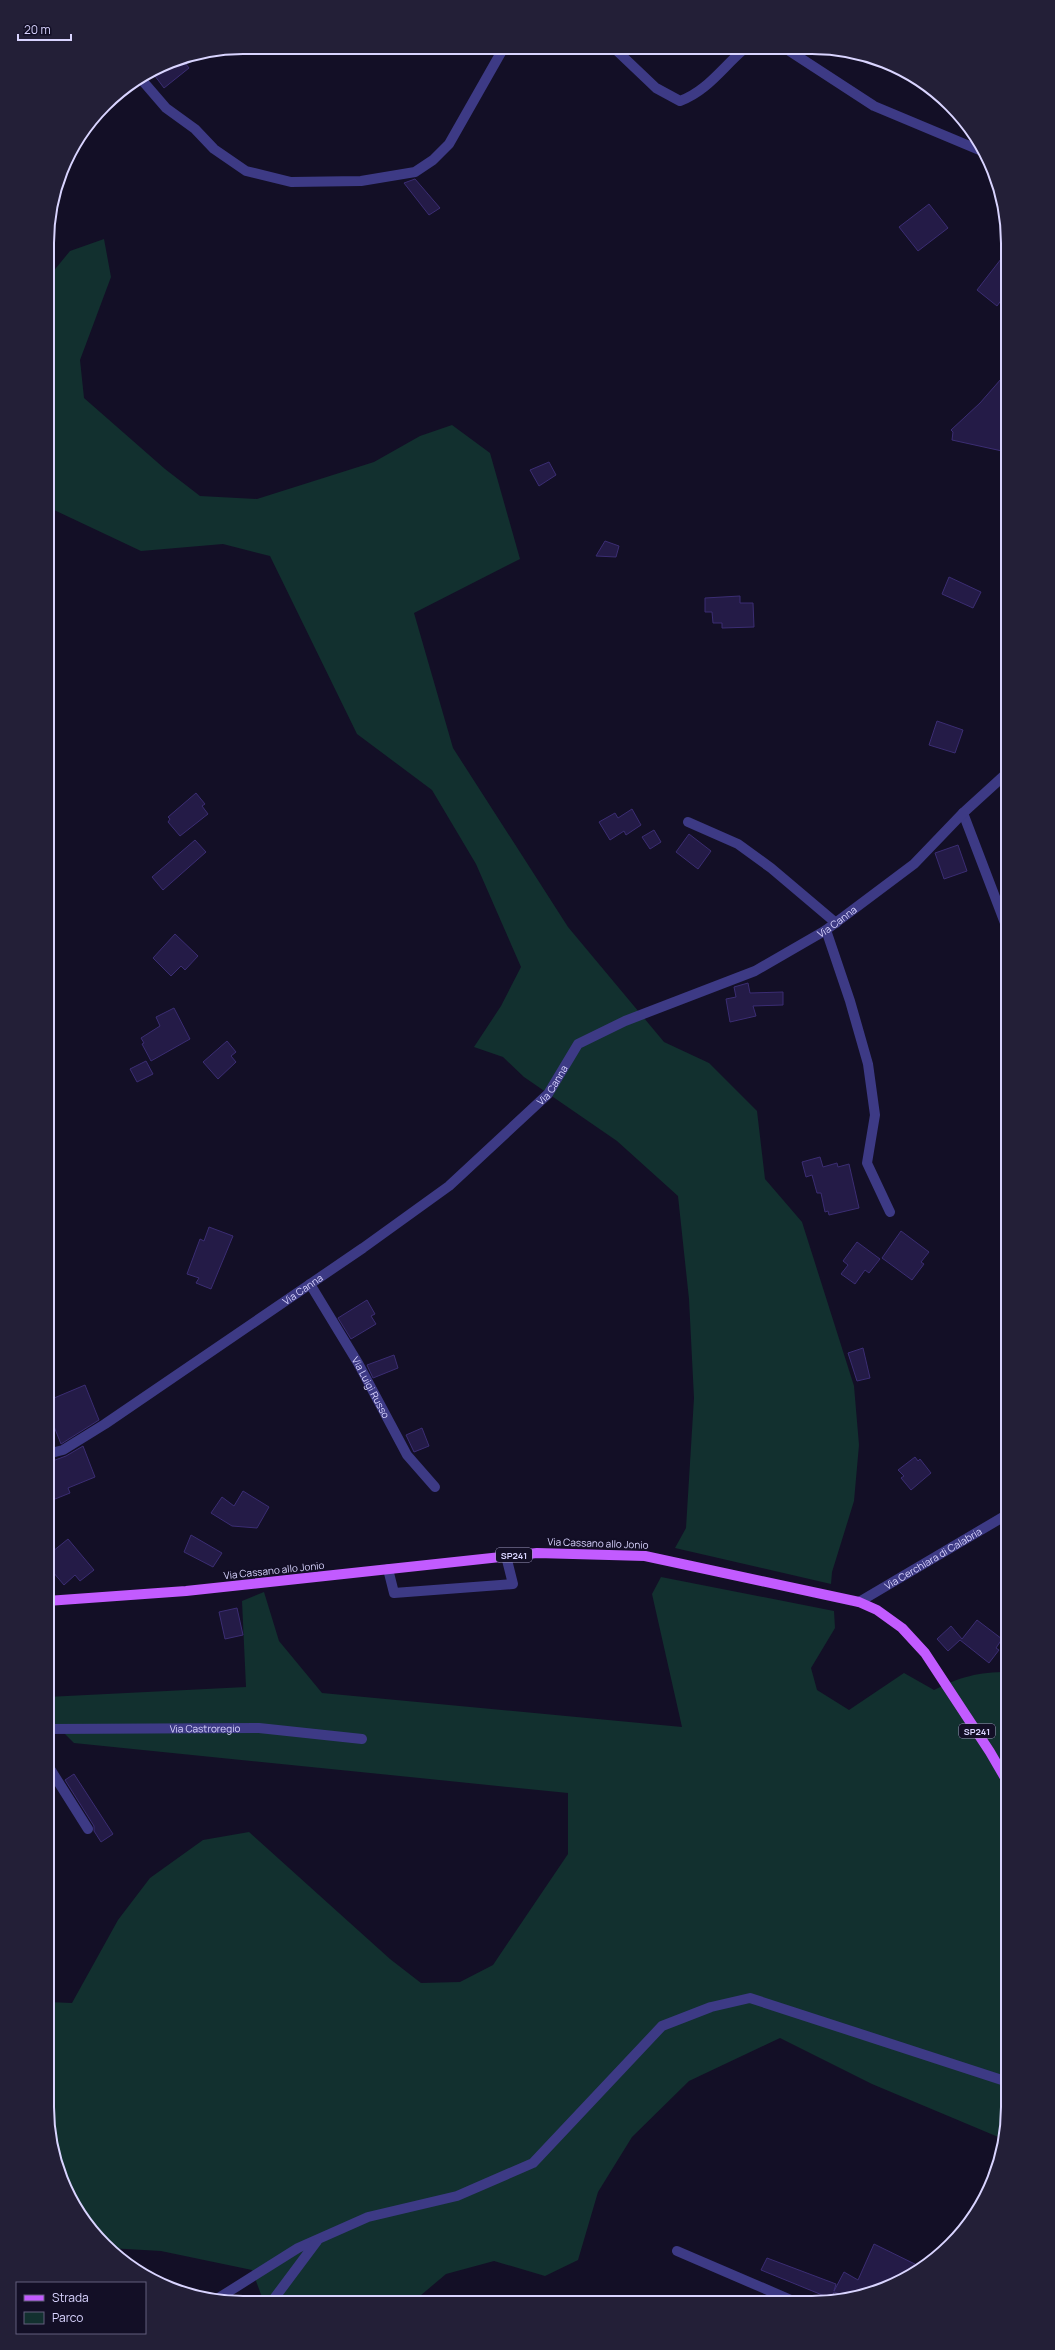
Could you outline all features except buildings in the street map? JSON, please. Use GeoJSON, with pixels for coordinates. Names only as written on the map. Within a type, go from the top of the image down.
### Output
{"type":"FeatureCollection","features":[{"type":"Feature","properties":{"kind":"main road","name":"Via Cassano allo Jonio"},"geometry":{"type":"LineString","coordinates":[[54,1600],[186,1591],[537,1553],[645,1556],[859,1602],[877,1610],[902,1628],[926,1653],[1001,1772]]}},
{"type":"Feature","properties":{"kind":"street"},"geometry":{"type":"LineString","coordinates":[[144,82],[166,108],[195,129],[214,149],[246,171],[291,182],[361,181],[416,172],[433,160],[449,144],[500,54]]}},
{"type":"Feature","properties":{"kind":"street"},"geometry":{"type":"LineString","coordinates":[[620,54],[656,88],[680,101],[692,97],[710,84],[739,54]]}},
{"type":"Feature","properties":{"kind":"street"},"geometry":{"type":"LineString","coordinates":[[794,54],[874,106],[976,149]]}},
{"type":"Feature","properties":{"kind":"street","name":"Via Canna"},"geometry":{"type":"LineString","coordinates":[[54,1452],[63,1450],[105,1424],[364,1248],[449,1186],[548,1094],[578,1044],[626,1021],[755,972],[826,930],[914,864],[963,813],[1001,778]]}},
{"type":"Feature","properties":{"kind":"street"},"geometry":{"type":"LineString","coordinates":[[963,813],[1001,913]]}},
{"type":"Feature","properties":{"kind":"street"},"geometry":{"type":"LineString","coordinates":[[688,822],[738,844],[771,868],[836,923]]}},
{"type":"Feature","properties":{"kind":"street"},"geometry":{"type":"LineString","coordinates":[[826,930],[850,1001],[868,1064],[875,1115],[867,1163],[890,1212]]}},
{"type":"Feature","properties":{"kind":"street","name":"Via Luigi Russo"},"geometry":{"type":"LineString","coordinates":[[310,1284],[358,1364],[407,1455],[436,1487]]}},
{"type":"Feature","properties":{"kind":"street","name":"Via Cerchiara di Calabria"},"geometry":{"type":"LineString","coordinates":[[859,1602],[1001,1518]]}},
{"type":"Feature","properties":{"kind":"street"},"geometry":{"type":"LineString","coordinates":[[388,1569],[394,1593],[513,1584],[506,1556]]}},
{"type":"Feature","properties":{"kind":"street","name":"Via Castroregio"},"geometry":{"type":"LineString","coordinates":[[54,1729],[259,1728],[362,1739]]}},
{"type":"Feature","properties":{"kind":"street"},"geometry":{"type":"LineString","coordinates":[[54,1775],[88,1829]]}},
{"type":"Feature","properties":{"kind":"street"},"geometry":{"type":"LineString","coordinates":[[224,2295],[298,2248],[368,2217],[457,2196],[533,2163],[662,2026],[711,2007],[750,1998],[1001,2080]]}},
{"type":"Feature","properties":{"kind":"street"},"geometry":{"type":"LineString","coordinates":[[276,2296],[318,2239]]}},
{"type":"Feature","properties":{"kind":"street"},"geometry":{"type":"LineString","coordinates":[[677,2251],[782,2296]]}},
{"type":"Feature","properties":{"kind":"green space"},"geometry":{"type":"Polygon","coordinates":[[[104,239],[111,277],[80,360],[84,398],[165,469],[200,496],[257,499],[374,462],[420,436],[452,425],[490,453],[520,559],[414,613],[453,748],[568,927],[664,1042],[709,1063],[757,1111],[765,1179],[802,1222],[854,1386],[859,1445],[854,1501],[832,1572],[831,1584],[675,1548],[686,1528],[694,1398],[689,1299],[678,1196],[617,1141],[524,1077],[503,1057],[474,1047],[501,1006],[521,967],[476,864],[432,790],[357,734],[270,556],[223,544],[141,551],[54,510],[54,270],[70,251],[104,239]]]}},
{"type":"Feature","properties":{"kind":"green space"},"geometry":{"type":"Polygon","coordinates":[[[661,1577],[834,1611],[835,1628],[811,1668],[817,1690],[849,1710],[904,1673],[934,1690],[970,1676],[1001,1672],[1001,2119],[998,2137],[872,2084],[780,2038],[689,2081],[632,2137],[598,2192],[578,2260],[545,2276],[494,2261],[446,2274],[420,2296],[262,2296],[252,2270],[161,2251],[118,2249],[109,2241],[93,2222],[79,2201],[68,2179],[60,2156],[54,2119],[54,2002],[72,2003],[118,1920],[150,1878],[203,1840],[249,1832],[390,1959],[421,1983],[460,1982],[493,1965],[568,1854],[568,1793],[74,1743],[54,1723],[54,1697],[246,1687],[242,1601],[264,1592],[279,1641],[322,1693],[682,1727],[652,1594],[661,1577]]]}}]}
